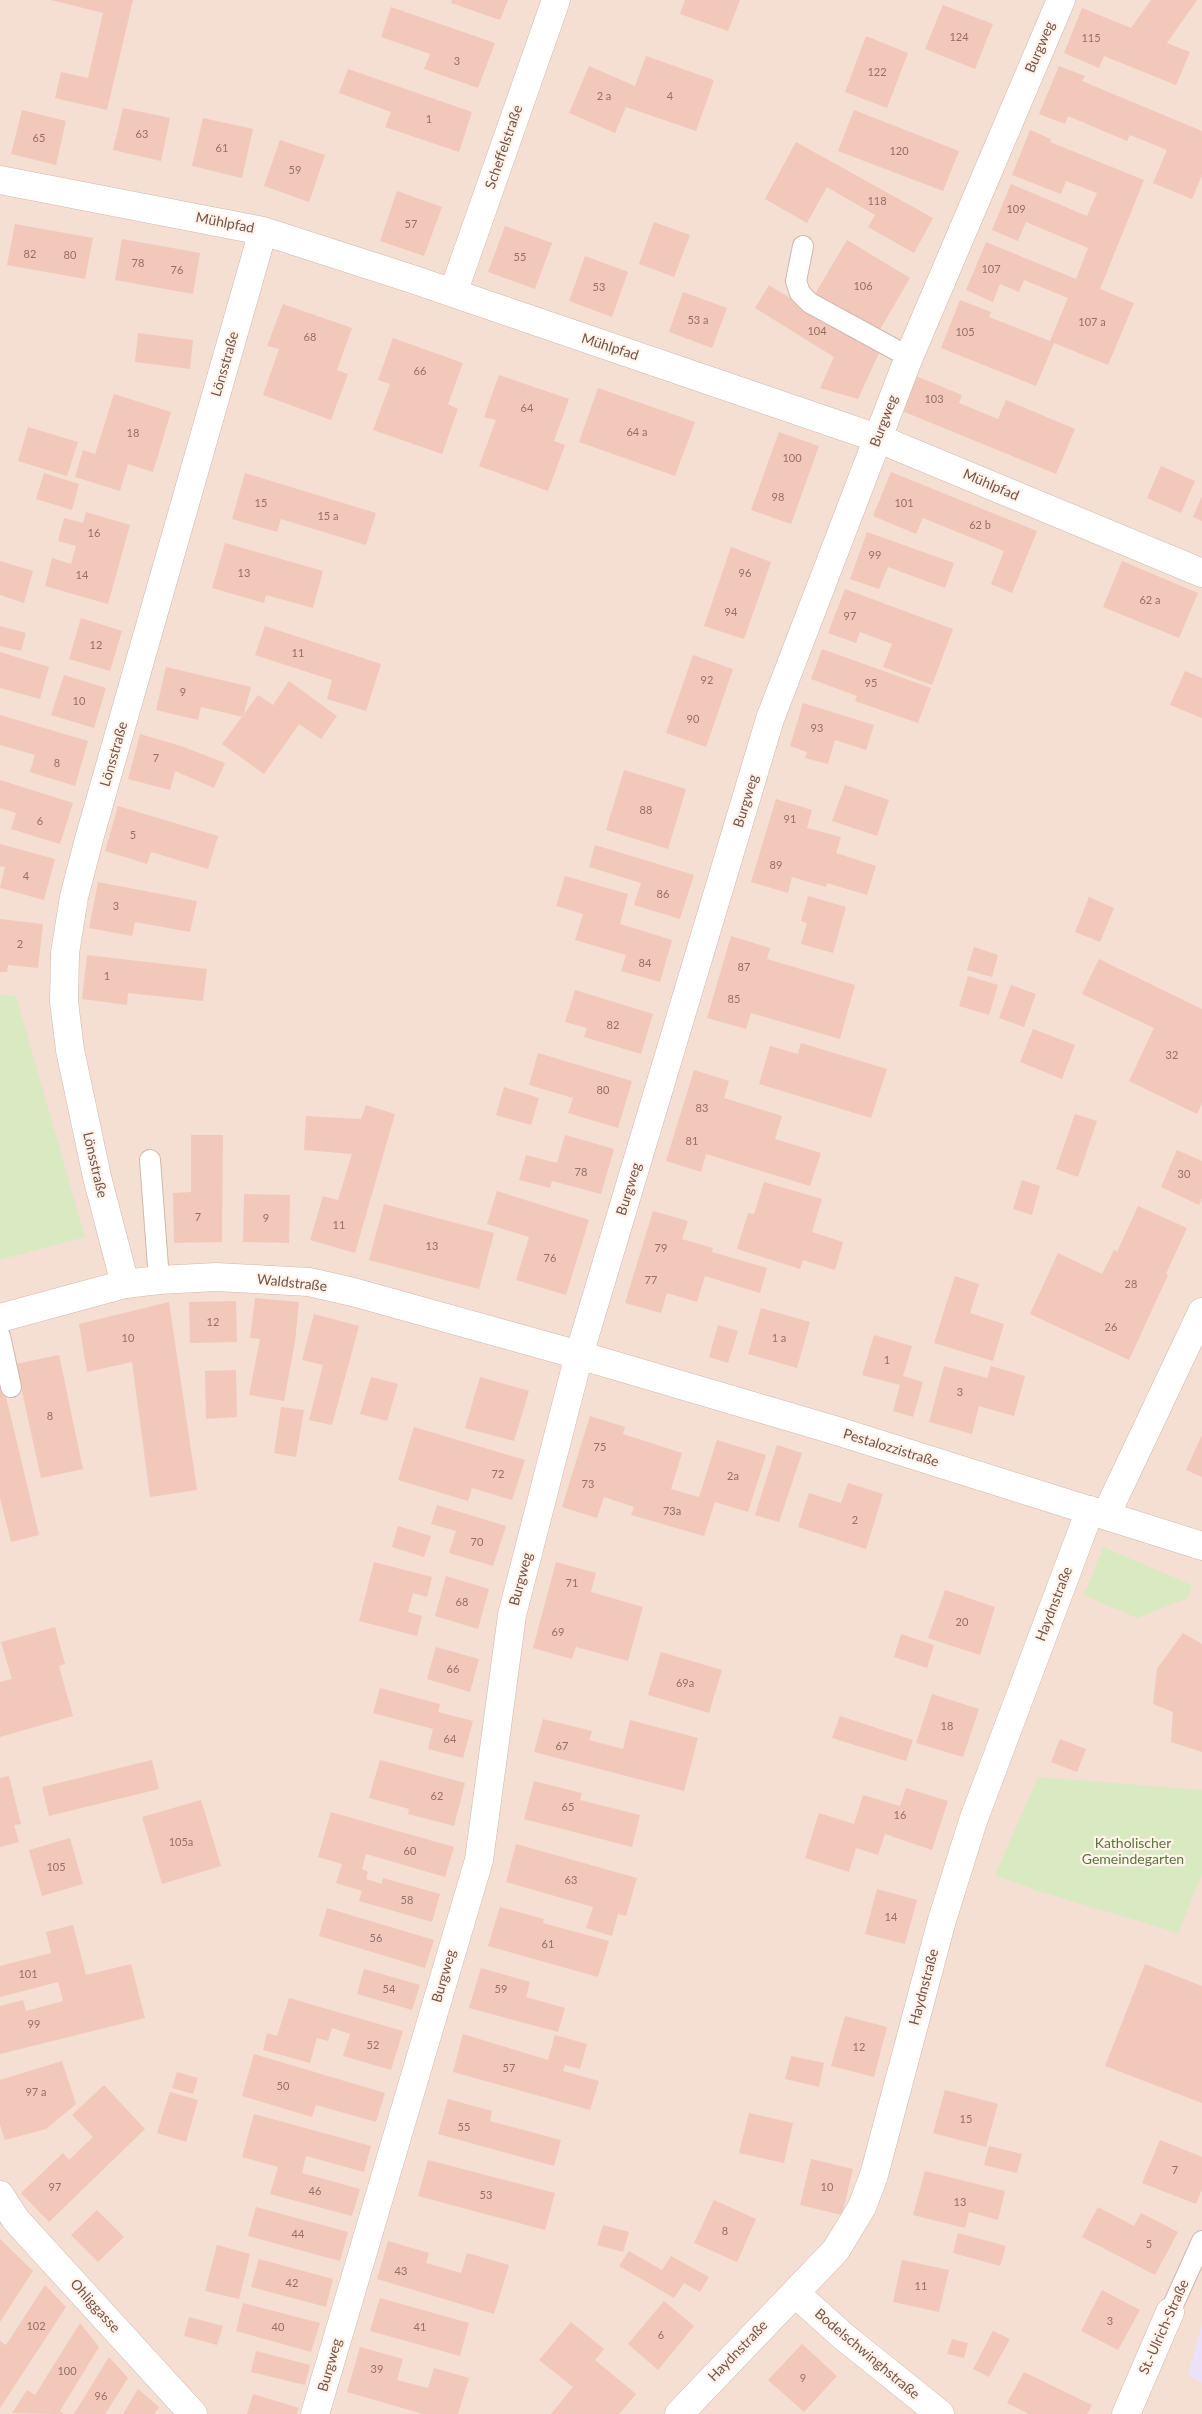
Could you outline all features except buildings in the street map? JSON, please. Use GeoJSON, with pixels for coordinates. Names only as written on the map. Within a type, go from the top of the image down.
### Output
{"type":"FeatureCollection","features":[{"type":"Feature","properties":{"kind":"street","name":"Scheffelstraße"},"geometry":{"type":"LineString","coordinates":[[453,293],[556,0]]}},
{"type":"Feature","properties":{"kind":"street","name":"Burgweg"},"geometry":{"type":"LineString","coordinates":[[315,2414],[478,1860],[512,1615],[579,1355],[770,719],[909,357],[1061,0]]}},
{"type":"Feature","properties":{"kind":"street","name":"Mühlpfad"},"geometry":{"type":"LineString","coordinates":[[0,180],[263,231],[453,293],[877,438],[1202,573]]}},
{"type":"Feature","properties":{"kind":"street","name":"Lönsstraße"},"geometry":{"type":"LineString","coordinates":[[125,1284],[97,1176],[70,1050],[64,1002],[65,953],[74,897],[89,838],[263,231]]}},
{"type":"Feature","properties":{"kind":"street","name":"Waldstraße"},"geometry":{"type":"LineString","coordinates":[[0,1318],[125,1284],[159,1280],[216,1277],[309,1282],[353,1292],[579,1355]]}},
{"type":"Feature","properties":{"kind":"street","name":"Haydnstraße"},"geometry":{"type":"LineString","coordinates":[[679,2414],[836,2250],[862,2207],[874,2175],[942,1920],[973,1821],[1098,1512],[1202,1312]]}},
{"type":"Feature","properties":{"kind":"street","name":"Pestalozzistraße"},"geometry":{"type":"LineString","coordinates":[[579,1355],[834,1430],[1202,1546]]}},
{"type":"Feature","properties":{"kind":"street","name":"Ohliggasse"},"geometry":{"type":"LineString","coordinates":[[0,2195],[16,2220],[194,2414]]}},
{"type":"Feature","properties":{"kind":"street","name":"Bodelschwinghstraße"},"geometry":{"type":"LineString","coordinates":[[795,2293],[843,2336],[940,2414]]}},
{"type":"Feature","properties":{"kind":"street","name":"St.-Ulrich-Straße"},"geometry":{"type":"LineString","coordinates":[[1126,2414],[1170,2312]]}},
{"type":"Feature","properties":{"kind":"lane"},"geometry":{"type":"LineString","coordinates":[[804,246],[796,281],[800,293],[810,303],[909,357]]}},
{"type":"Feature","properties":{"kind":"lane"},"geometry":{"type":"LineString","coordinates":[[150,1160],[159,1280]]}},
{"type":"Feature","properties":{"kind":"lane"},"geometry":{"type":"LineString","coordinates":[[0,1336],[11,1387]]}},
{"type":"Feature","properties":{"kind":"lane","name":"St.-Ulrich-Straße"},"geometry":{"type":"LineString","coordinates":[[1170,2312],[1202,2241]]}},
{"type":"Feature","properties":{"kind":"shaded area"},"geometry":{"type":"Polygon","coordinates":[[[0,0],[1202,0],[1202,2414],[0,2414],[0,0]]]}},
{"type":"Feature","properties":{"kind":"shaded area"},"geometry":{"type":"Polygon","coordinates":[[[1202,2324],[1202,2383],[1188,2375],[1202,2324]]]}},
{"type":"Feature","properties":{"kind":"green space"},"geometry":{"type":"Polygon","coordinates":[[[0,995],[16,996],[85,1237],[0,1260],[0,995]]]}},
{"type":"Feature","properties":{"kind":"green space"},"geometry":{"type":"Polygon","coordinates":[[[1103,1547],[1192,1585],[1188,1598],[1137,1618],[1084,1595],[1103,1547]]]}},
{"type":"Feature","properties":{"kind":"green space","name":"Katholischer Gemeindegarten"},"geometry":{"type":"Polygon","coordinates":[[[1038,1777],[1202,1790],[1202,1875],[1178,1933],[1038,1891],[995,1875],[1038,1777]]]}}]}
